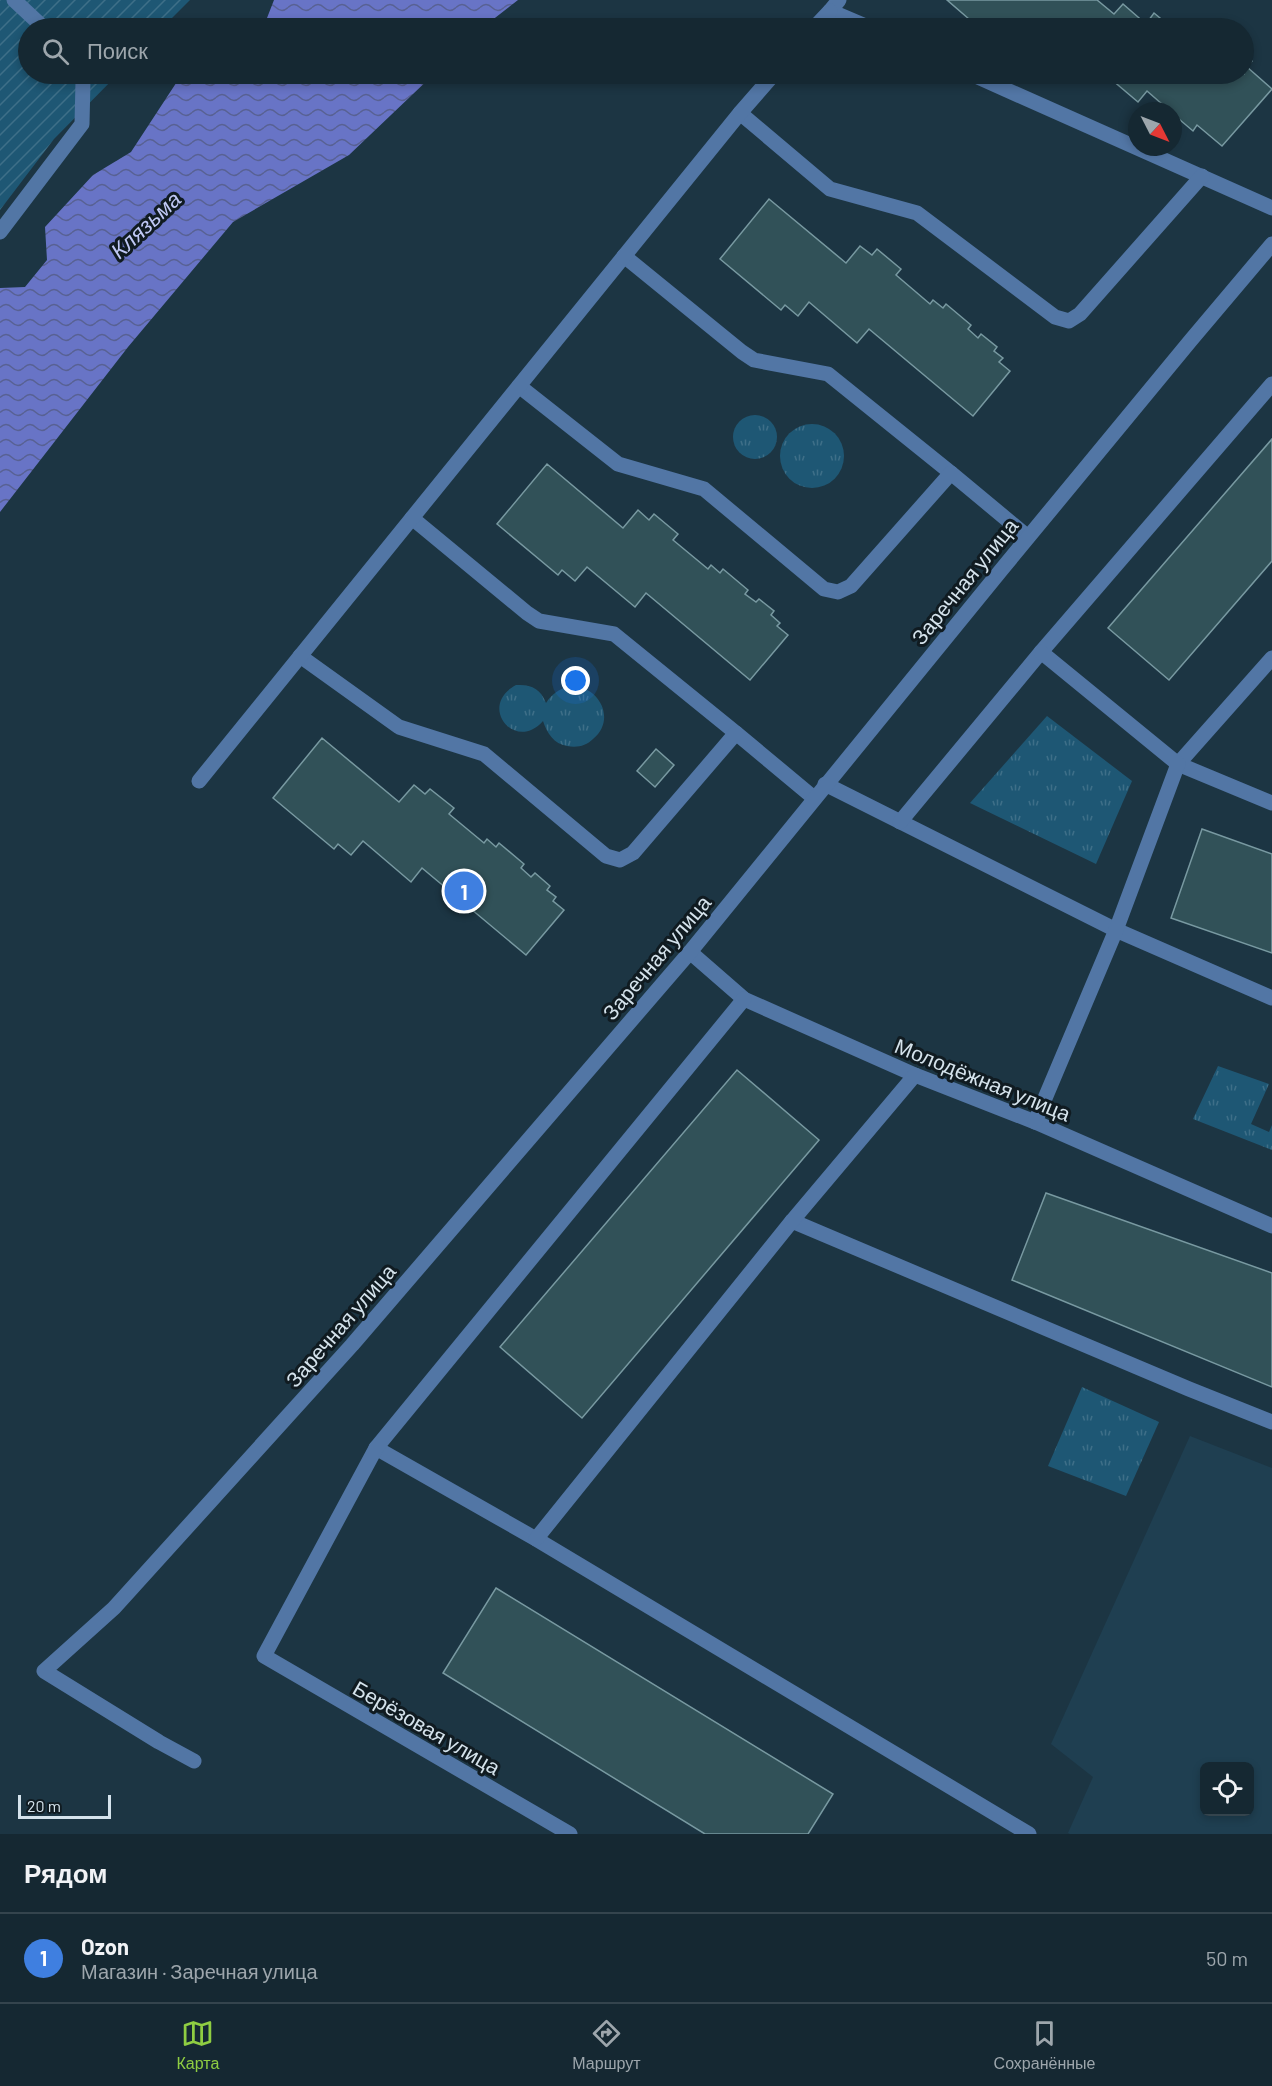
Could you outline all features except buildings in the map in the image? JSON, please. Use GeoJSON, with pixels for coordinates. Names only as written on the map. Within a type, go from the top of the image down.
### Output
{"type":"FeatureCollection","features":[{"type":"Feature","properties":{"kind":"street"},"geometry":{"type":"LineString","coordinates":[[14,0],[33,18]]}},
{"type":"Feature","properties":{"kind":"street"},"geometry":{"type":"LineString","coordinates":[[823,18],[834,5],[854,18]]}},
{"type":"Feature","properties":{"kind":"street"},"geometry":{"type":"LineString","coordinates":[[0,232],[82,124],[83,84]]}},
{"type":"Feature","properties":{"kind":"street"},"geometry":{"type":"LineString","coordinates":[[199,781],[765,84]]}},
{"type":"Feature","properties":{"kind":"street"},"geometry":{"type":"LineString","coordinates":[[994,84],[1272,208]]}},
{"type":"Feature","properties":{"kind":"street"},"geometry":{"type":"LineString","coordinates":[[740,113],[830,189],[917,213],[1055,317],[1069,321],[1080,314],[1202,176]]}},
{"type":"Feature","properties":{"kind":"street","name":"Заречная улица"},"geometry":{"type":"LineString","coordinates":[[194,1761],[44,1671],[114,1608],[352,1345],[690,952],[1028,537],[1272,244]]}},
{"type":"Feature","properties":{"kind":"street"},"geometry":{"type":"LineString","coordinates":[[624,256],[754,360],[828,374],[1028,537]]}},
{"type":"Feature","properties":{"kind":"street"},"geometry":{"type":"LineString","coordinates":[[900,822],[1041,652],[1272,384]]}},
{"type":"Feature","properties":{"kind":"street"},"geometry":{"type":"LineString","coordinates":[[519,386],[618,464],[704,489],[824,589],[838,592],[851,586],[951,473]]}},
{"type":"Feature","properties":{"kind":"street"},"geometry":{"type":"LineString","coordinates":[[412,518],[539,621],[614,634],[814,798]]}},
{"type":"Feature","properties":{"kind":"street"},"geometry":{"type":"LineString","coordinates":[[1041,652],[1178,764],[1272,803]]}},
{"type":"Feature","properties":{"kind":"street"},"geometry":{"type":"LineString","coordinates":[[300,656],[399,727],[484,754],[606,856],[620,860],[633,853],[736,734]]}},
{"type":"Feature","properties":{"kind":"street"},"geometry":{"type":"LineString","coordinates":[[1035,1122],[1116,930],[1178,764],[1272,658]]}},
{"type":"Feature","properties":{"kind":"street"},"geometry":{"type":"LineString","coordinates":[[825,784],[1116,930],[1272,998]]}},
{"type":"Feature","properties":{"kind":"street","name":"Молодёжная улица"},"geometry":{"type":"LineString","coordinates":[[690,952],[744,999],[915,1075],[1035,1122],[1272,1226]]}},
{"type":"Feature","properties":{"kind":"street"},"geometry":{"type":"LineString","coordinates":[[744,999],[376,1448],[536,1539],[1029,1834]]}},
{"type":"Feature","properties":{"kind":"street"},"geometry":{"type":"LineString","coordinates":[[536,1539],[792,1221],[915,1075]]}},
{"type":"Feature","properties":{"kind":"street"},"geometry":{"type":"LineString","coordinates":[[792,1221],[1272,1422]]}},
{"type":"Feature","properties":{"kind":"street","name":"Берёзовая улица"},"geometry":{"type":"LineString","coordinates":[[376,1448],[264,1656],[570,1834]]}},
{"type":"Feature","properties":{"kind":"shaded area"},"geometry":{"type":"Polygon","coordinates":[[[1190,1436],[1272,1468],[1272,1834],[1070,1834],[1068,1833],[1093,1777],[1051,1744],[1190,1436]]]}},
{"type":"Feature","properties":{"kind":"green space"},"geometry":{"type":"Polygon","coordinates":[[[0,0],[190,0],[172,18],[18,18],[18,84],[108,84],[54,139],[0,210],[0,0]]]}},
{"type":"Feature","properties":{"kind":"green space"},"geometry":{"type":"Polygon","coordinates":[[[755,415],[770,422],[777,437],[770,452],[755,459],[740,452],[733,437],[740,422],[755,415]]]}},
{"type":"Feature","properties":{"kind":"green space"},"geometry":{"type":"Polygon","coordinates":[[[812,424],[830,430],[838,438],[844,456],[838,474],[830,482],[812,488],[794,482],[786,474],[780,456],[786,438],[794,430],[812,424]]]}},
{"type":"Feature","properties":{"kind":"green space"},"geometry":{"type":"Polygon","coordinates":[[[516,685],[535,688],[546,703],[558,691],[570,686],[583,688],[593,694],[601,704],[604,715],[602,727],[593,739],[584,745],[574,747],[562,745],[555,740],[549,734],[543,721],[532,730],[521,732],[512,729],[504,723],[500,714],[500,704],[505,694],[516,685]]]}},
{"type":"Feature","properties":{"kind":"green space"},"geometry":{"type":"Polygon","coordinates":[[[1047,716],[1132,781],[1096,864],[970,803],[1047,716]]]}},
{"type":"Feature","properties":{"kind":"green space"},"geometry":{"type":"Polygon","coordinates":[[[1218,1066],[1269,1084],[1251,1124],[1269,1132],[1272,1125],[1272,1150],[1193,1119],[1218,1066]]]}},
{"type":"Feature","properties":{"kind":"green space"},"geometry":{"type":"Polygon","coordinates":[[[1082,1387],[1159,1422],[1126,1496],[1048,1466],[1082,1387]]]}},
{"type":"Feature","properties":{"kind":"water"},"geometry":{"type":"Polygon","coordinates":[[[274,0],[518,0],[495,18],[267,18],[274,0]]]}},
{"type":"Feature","properties":{"kind":"water","name":"Клязьма"},"geometry":{"type":"Polygon","coordinates":[[[175,84],[424,84],[349,155],[233,222],[128,347],[0,512],[0,288],[25,287],[47,260],[45,227],[93,175],[131,152],[175,84]]]}},
{"type":"Feature","properties":{"kind":"place","name":"Ozon"},"geometry":{"type":"Point","coordinates":[464,891]}}]}
